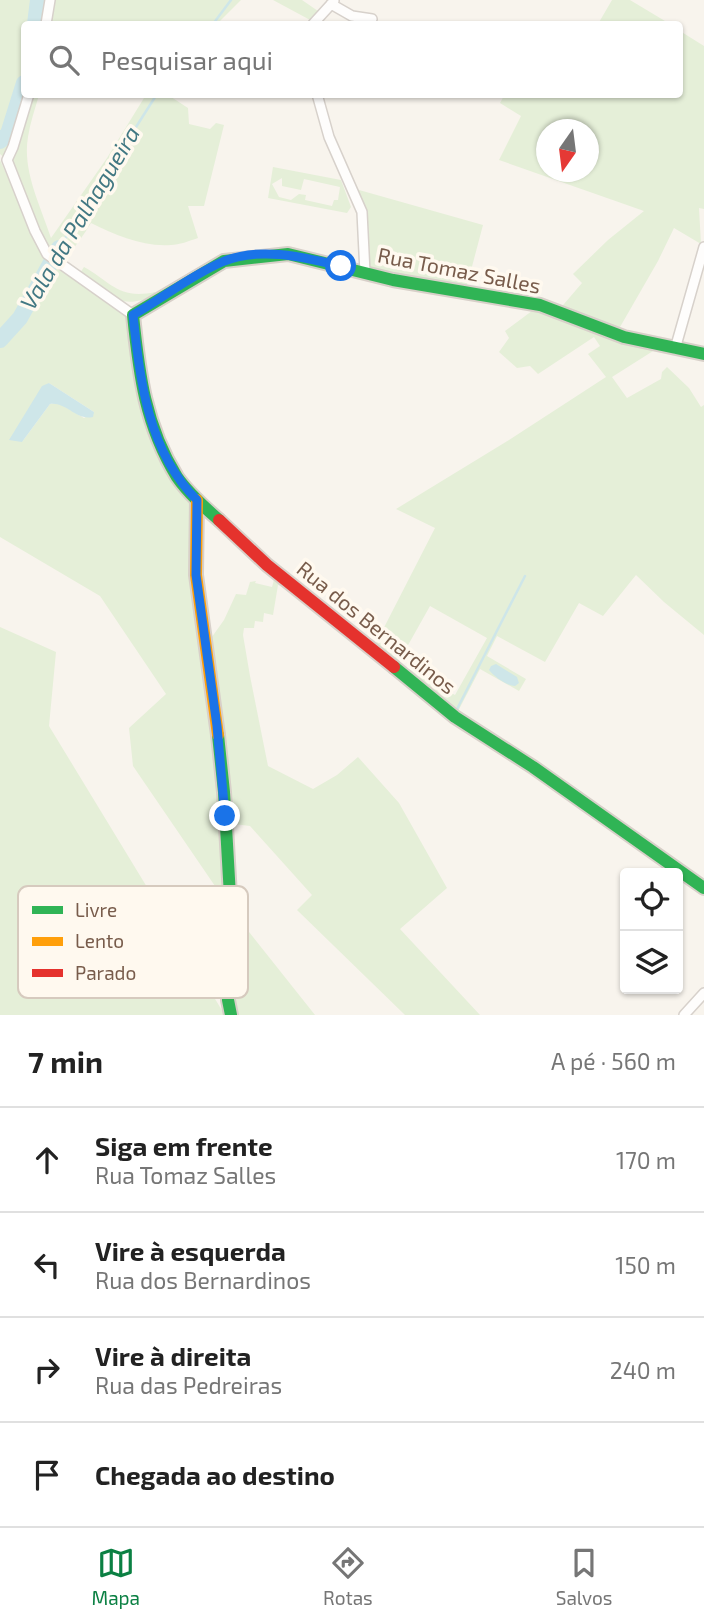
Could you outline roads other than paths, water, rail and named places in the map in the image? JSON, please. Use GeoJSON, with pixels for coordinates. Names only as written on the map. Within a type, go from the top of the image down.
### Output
{"type":"FeatureCollection","features":[{"type":"Feature","properties":{"kind":"street"},"geometry":{"type":"LineString","coordinates":[[46,21],[50,0]]}},
{"type":"Feature","properties":{"kind":"street"},"geometry":{"type":"LineString","coordinates":[[316,21],[333,2],[352,16],[372,19]]}},
{"type":"Feature","properties":{"kind":"street"},"geometry":{"type":"LineString","coordinates":[[27,98],[3,153],[35,231],[47,254],[133,315]]}},
{"type":"Feature","properties":{"kind":"street"},"geometry":{"type":"LineString","coordinates":[[318,98],[329,137],[362,212],[365,273]]}},
{"type":"Feature","properties":{"kind":"street"},"geometry":{"type":"LineString","coordinates":[[675,349],[704,247]]}},
{"type":"Feature","properties":{"kind":"street","name":"Rua Tomaz Salles"},"geometry":{"type":"LineString","coordinates":[[133,315],[224,261],[288,254],[453,291],[540,305],[624,337],[704,354]]}},
{"type":"Feature","properties":{"kind":"street","name":"Rua dos Bernardinos"},"geometry":{"type":"LineString","coordinates":[[133,315],[138,365],[152,428],[178,478],[197,500],[267,565],[330,612],[455,717],[533,767],[704,888]]}},
{"type":"Feature","properties":{"kind":"street"},"geometry":{"type":"LineString","coordinates":[[197,500],[196,575],[217,726],[229,886]]}},
{"type":"Feature","properties":{"kind":"street"},"geometry":{"type":"LineString","coordinates":[[684,1015],[704,993]]}},
{"type":"Feature","properties":{"kind":"water"},"geometry":{"type":"Polygon","coordinates":[[[49,383],[94,412],[93,417],[87,418],[62,406],[50,404],[22,442],[9,440],[42,386],[49,383]]]}},
{"type":"Feature","properties":{"kind":"water"},"geometry":{"type":"Polygon","coordinates":[[[496,664],[517,677],[519,683],[515,686],[497,678],[489,670],[496,664]]]}},
{"type":"Feature","properties":{"kind":"waterway"},"geometry":{"type":"LineString","coordinates":[[35,21],[38,0]]}},
{"type":"Feature","properties":{"kind":"waterway","name":"Vala da Palhagueira"},"geometry":{"type":"LineString","coordinates":[[215,21],[231,0]]}},
{"type":"Feature","properties":{"kind":"waterway"},"geometry":{"type":"LineString","coordinates":[[0,141],[8,134],[21,93]]}},
{"type":"Feature","properties":{"kind":"waterway","name":"Vala da Palhagueira"},"geometry":{"type":"LineString","coordinates":[[59,248],[154,98]]}},
{"type":"Feature","properties":{"kind":"waterway","name":"Vala da Palhagueira"},"geometry":{"type":"LineString","coordinates":[[0,340],[20,318],[59,248]]}},
{"type":"Feature","properties":{"kind":"waterway"},"geometry":{"type":"LineString","coordinates":[[455,713],[525,576]]}}]}
